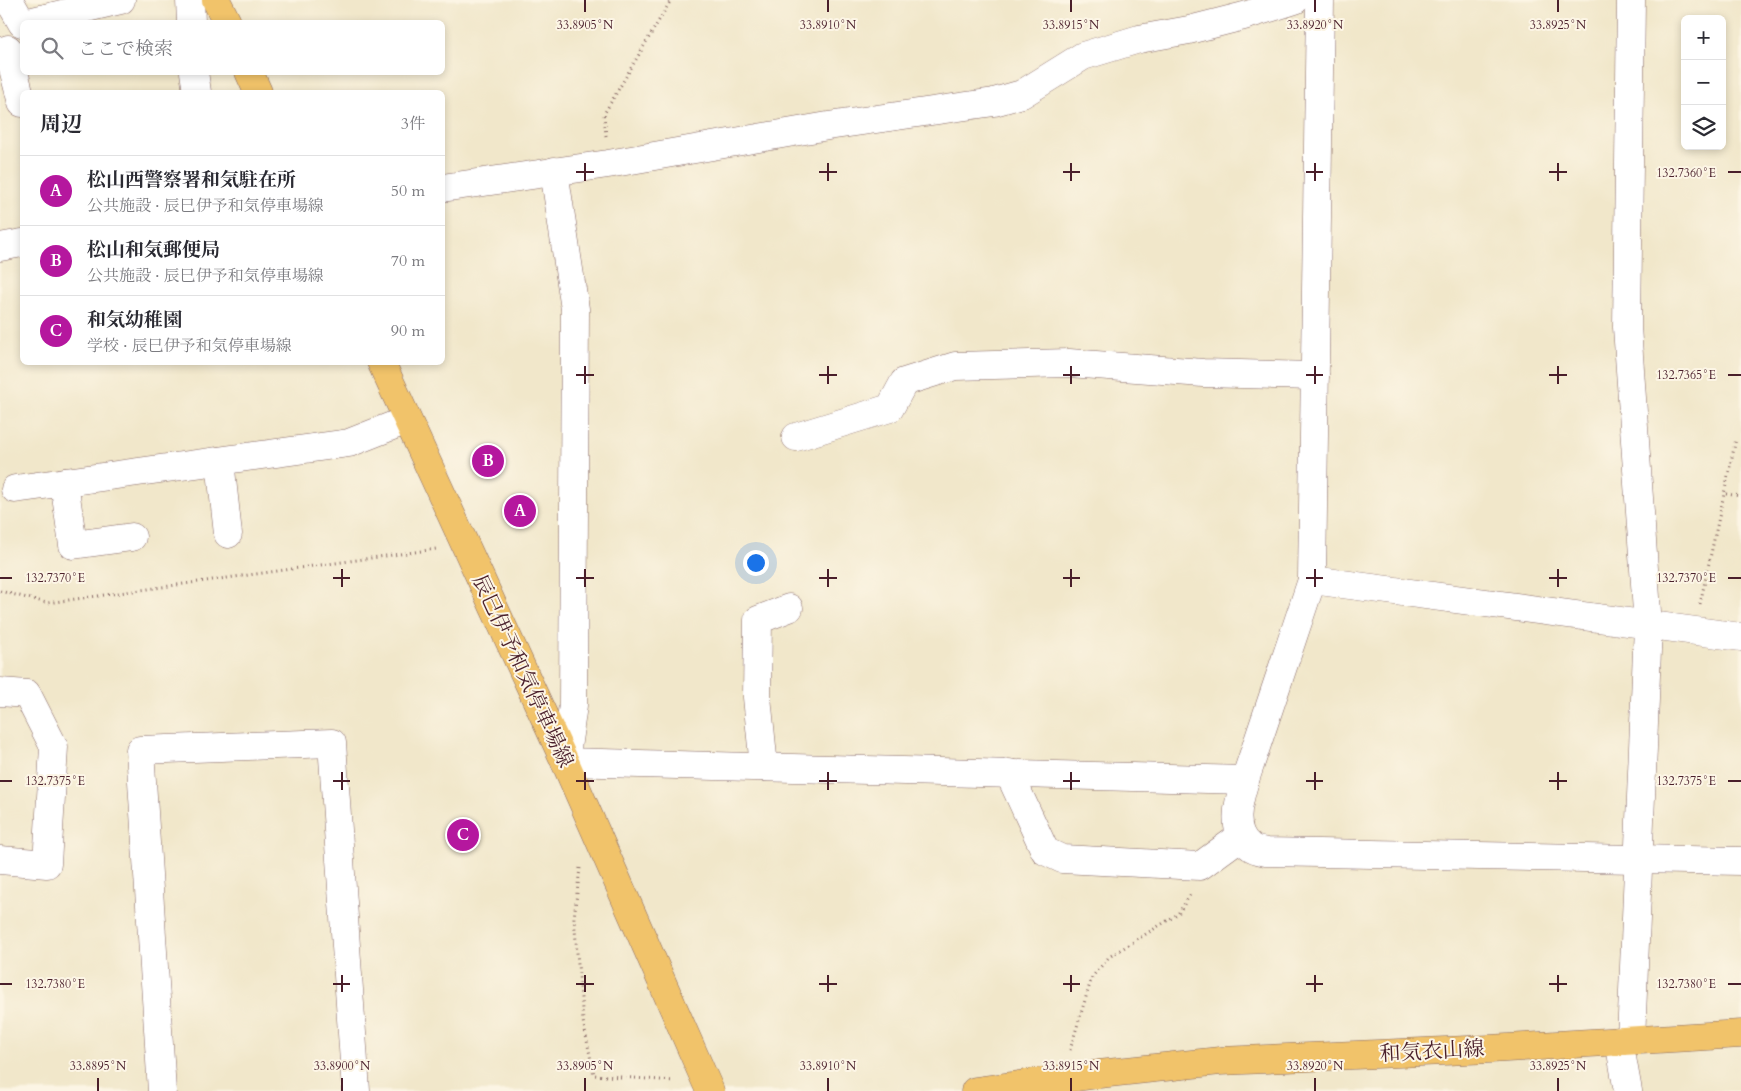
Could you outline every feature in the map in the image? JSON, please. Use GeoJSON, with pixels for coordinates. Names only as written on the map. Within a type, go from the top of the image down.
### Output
{"type":"FeatureCollection","features":[{"type":"Feature","properties":{"kind":"main road"},"geometry":{"type":"LineString","coordinates":[[216,0],[226,20]]}},
{"type":"Feature","properties":{"kind":"main road"},"geometry":{"type":"LineString","coordinates":[[250,75],[257,90]]}},
{"type":"Feature","properties":{"kind":"main road","name":"辰巳伊予和気停車場線"},"geometry":{"type":"LineString","coordinates":[[382,365],[564,762],[709,1087]]}},
{"type":"Feature","properties":{"kind":"main road","name":"和気衣山線"},"geometry":{"type":"LineString","coordinates":[[975,1091],[1061,1083],[1220,1061],[1490,1049],[1741,1034]]}},
{"type":"Feature","properties":{"kind":"street"},"geometry":{"type":"LineString","coordinates":[[20,97],[4,50],[20,17],[121,0]]}},
{"type":"Feature","properties":{"kind":"street"},"geometry":{"type":"LineString","coordinates":[[190,0],[191,20]]}},
{"type":"Feature","properties":{"kind":"street"},"geometry":{"type":"LineString","coordinates":[[445,188],[608,164],[828,126],[994,102],[1022,94],[1083,56],[1138,39],[1189,30],[1244,16],[1295,0]]}},
{"type":"Feature","properties":{"kind":"street"},"geometry":{"type":"LineString","coordinates":[[1320,0],[1312,580],[1237,807],[1241,836],[1251,847],[1266,852],[1741,861]]}},
{"type":"Feature","properties":{"kind":"street"},"geometry":{"type":"LineString","coordinates":[[1625,1087],[1625,1041],[1638,860],[1648,626],[1627,327],[1631,0]]}},
{"type":"Feature","properties":{"kind":"street"},"geometry":{"type":"LineString","coordinates":[[194,75],[197,90]]}},
{"type":"Feature","properties":{"kind":"street"},"geometry":{"type":"LineString","coordinates":[[554,171],[575,308],[573,704],[564,762],[1245,780]]}},
{"type":"Feature","properties":{"kind":"street"},"geometry":{"type":"LineString","coordinates":[[0,247],[20,243]]}},
{"type":"Feature","properties":{"kind":"street"},"geometry":{"type":"LineString","coordinates":[[796,437],[890,408],[904,382],[955,366],[1070,363],[1203,373],[1315,376]]}},
{"type":"Feature","properties":{"kind":"street"},"geometry":{"type":"LineString","coordinates":[[15,489],[349,443],[407,420]]}},
{"type":"Feature","properties":{"kind":"street"},"geometry":{"type":"LineString","coordinates":[[220,461],[228,534]]}},
{"type":"Feature","properties":{"kind":"street"},"geometry":{"type":"LineString","coordinates":[[64,482],[73,545],[132,536]]}},
{"type":"Feature","properties":{"kind":"street"},"geometry":{"type":"LineString","coordinates":[[1312,580],[1741,637]]}},
{"type":"Feature","properties":{"kind":"street"},"geometry":{"type":"LineString","coordinates":[[764,767],[757,697],[758,620],[789,608]]}},
{"type":"Feature","properties":{"kind":"street"},"geometry":{"type":"LineString","coordinates":[[0,692],[27,694],[54,747],[47,864],[0,860]]}},
{"type":"Feature","properties":{"kind":"street"},"geometry":{"type":"LineString","coordinates":[[162,1091],[140,750],[332,743],[356,1091]]}},
{"type":"Feature","properties":{"kind":"street"},"geometry":{"type":"LineString","coordinates":[[1009,774],[1045,851],[1062,859],[1200,866],[1241,836]]}},
{"type":"Feature","properties":{"kind":"path"},"geometry":{"type":"LineString","coordinates":[[608,164],[604,114],[671,0]]}},
{"type":"Feature","properties":{"kind":"path"},"geometry":{"type":"LineString","coordinates":[[1694,632],[1726,494],[1736,439]]}},
{"type":"Feature","properties":{"kind":"path"},"geometry":{"type":"LineString","coordinates":[[1726,494],[1741,496]]}},
{"type":"Feature","properties":{"kind":"path"},"geometry":{"type":"LineString","coordinates":[[0,591],[47,603],[464,545]]}},
{"type":"Feature","properties":{"kind":"path"},"geometry":{"type":"LineString","coordinates":[[601,844],[580,867],[574,918],[582,1021],[594,1074],[709,1087]]}},
{"type":"Feature","properties":{"kind":"path"},"geometry":{"type":"LineString","coordinates":[[1061,1083],[1092,977],[1109,957],[1178,914],[1189,897],[1200,866]]}},
{"type":"Feature","properties":{"kind":"place","name":"松山和気郵便局"},"geometry":{"type":"Point","coordinates":[488,461]}},
{"type":"Feature","properties":{"kind":"place","name":"松山西警察署和気駐在所"},"geometry":{"type":"Point","coordinates":[520,511]}},
{"type":"Feature","properties":{"kind":"place","name":"和気幼稚園"},"geometry":{"type":"Point","coordinates":[463,835]}}]}
